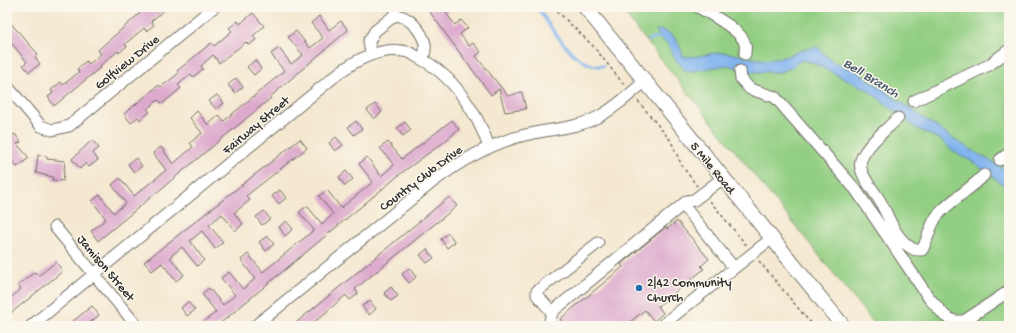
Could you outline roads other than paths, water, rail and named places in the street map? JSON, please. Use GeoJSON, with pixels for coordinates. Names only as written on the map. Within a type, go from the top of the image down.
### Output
{"type":"FeatureCollection","features":[{"type":"Feature","properties":{"kind":"main road","name":"5 Mile Road"},"geometry":{"type":"LineString","coordinates":[[585,7],[843,326]]}},
{"type":"Feature","properties":{"kind":"street","name":"Golfview Drive"},"geometry":{"type":"LineString","coordinates":[[7,86],[36,122],[41,126],[52,130],[69,126],[214,7]]}},
{"type":"Feature","properties":{"kind":"street"},"geometry":{"type":"LineString","coordinates":[[698,7],[725,23],[741,36],[745,44],[745,54]]}},
{"type":"Feature","properties":{"kind":"street"},"geometry":{"type":"LineString","coordinates":[[371,54],[369,41],[375,31],[395,15],[407,19],[421,34],[425,45],[423,60]]}},
{"type":"Feature","properties":{"kind":"street"},"geometry":{"type":"LineString","coordinates":[[914,101],[988,65],[1009,50]]}},
{"type":"Feature","properties":{"kind":"street","name":"Fairway Street"},"geometry":{"type":"LineString","coordinates":[[31,326],[340,72],[354,61],[371,54],[390,51],[409,52],[437,68],[452,84],[485,135],[490,147]]}},
{"type":"Feature","properties":{"kind":"street"},"geometry":{"type":"LineString","coordinates":[[740,71],[741,79],[750,89],[775,97],[856,190],[929,298],[945,316],[954,322],[964,321],[1009,291]]}},
{"type":"Feature","properties":{"kind":"street","name":"Country Club Drive"},"geometry":{"type":"LineString","coordinates":[[256,326],[435,180],[464,160],[490,147],[524,135],[586,122],[607,111],[645,81]]}},
{"type":"Feature","properties":{"kind":"street"},"geometry":{"type":"LineString","coordinates":[[898,118],[867,150],[861,161],[862,174],[880,202],[888,221],[901,238],[913,250],[922,250],[926,244],[928,231],[937,217],[984,175]]}},
{"type":"Feature","properties":{"kind":"street"},"geometry":{"type":"LineString","coordinates":[[549,326],[552,312],[687,201],[694,200],[723,178]]}},
{"type":"Feature","properties":{"kind":"street"},"geometry":{"type":"LineString","coordinates":[[683,205],[734,268]]}},
{"type":"Feature","properties":{"kind":"street","name":"Jamison Street"},"geometry":{"type":"LineString","coordinates":[[55,227],[137,326]]}},
{"type":"Feature","properties":{"kind":"street"},"geometry":{"type":"LineString","coordinates":[[668,324],[772,238]]}},
{"type":"Feature","properties":{"kind":"street"},"geometry":{"type":"LineString","coordinates":[[552,312],[537,295],[537,291],[598,243]]}},
{"type":"Feature","properties":{"kind":"water"},"geometry":{"type":"Polygon","coordinates":[[[656,30],[671,34],[677,41],[683,56],[688,57],[715,53],[727,53],[768,60],[817,47],[833,62],[856,71],[955,140],[1009,172],[1009,189],[976,164],[953,151],[941,140],[916,128],[868,90],[811,62],[802,60],[790,68],[780,72],[750,72],[728,65],[686,71],[676,60],[667,43],[661,40],[656,30]]]}},
{"type":"Feature","properties":{"kind":"waterway","name":"Bell Branch"},"geometry":{"type":"LineString","coordinates":[[536,7],[572,53],[586,63],[594,66],[603,66]]}},
{"type":"Feature","properties":{"kind":"waterway","name":"Bell Branch"},"geometry":{"type":"LineString","coordinates":[[648,40],[663,37]]}},
{"type":"Feature","properties":{"kind":"place","name":"2|42 Community Church"},"geometry":{"type":"Point","coordinates":[639,288]}}]}
